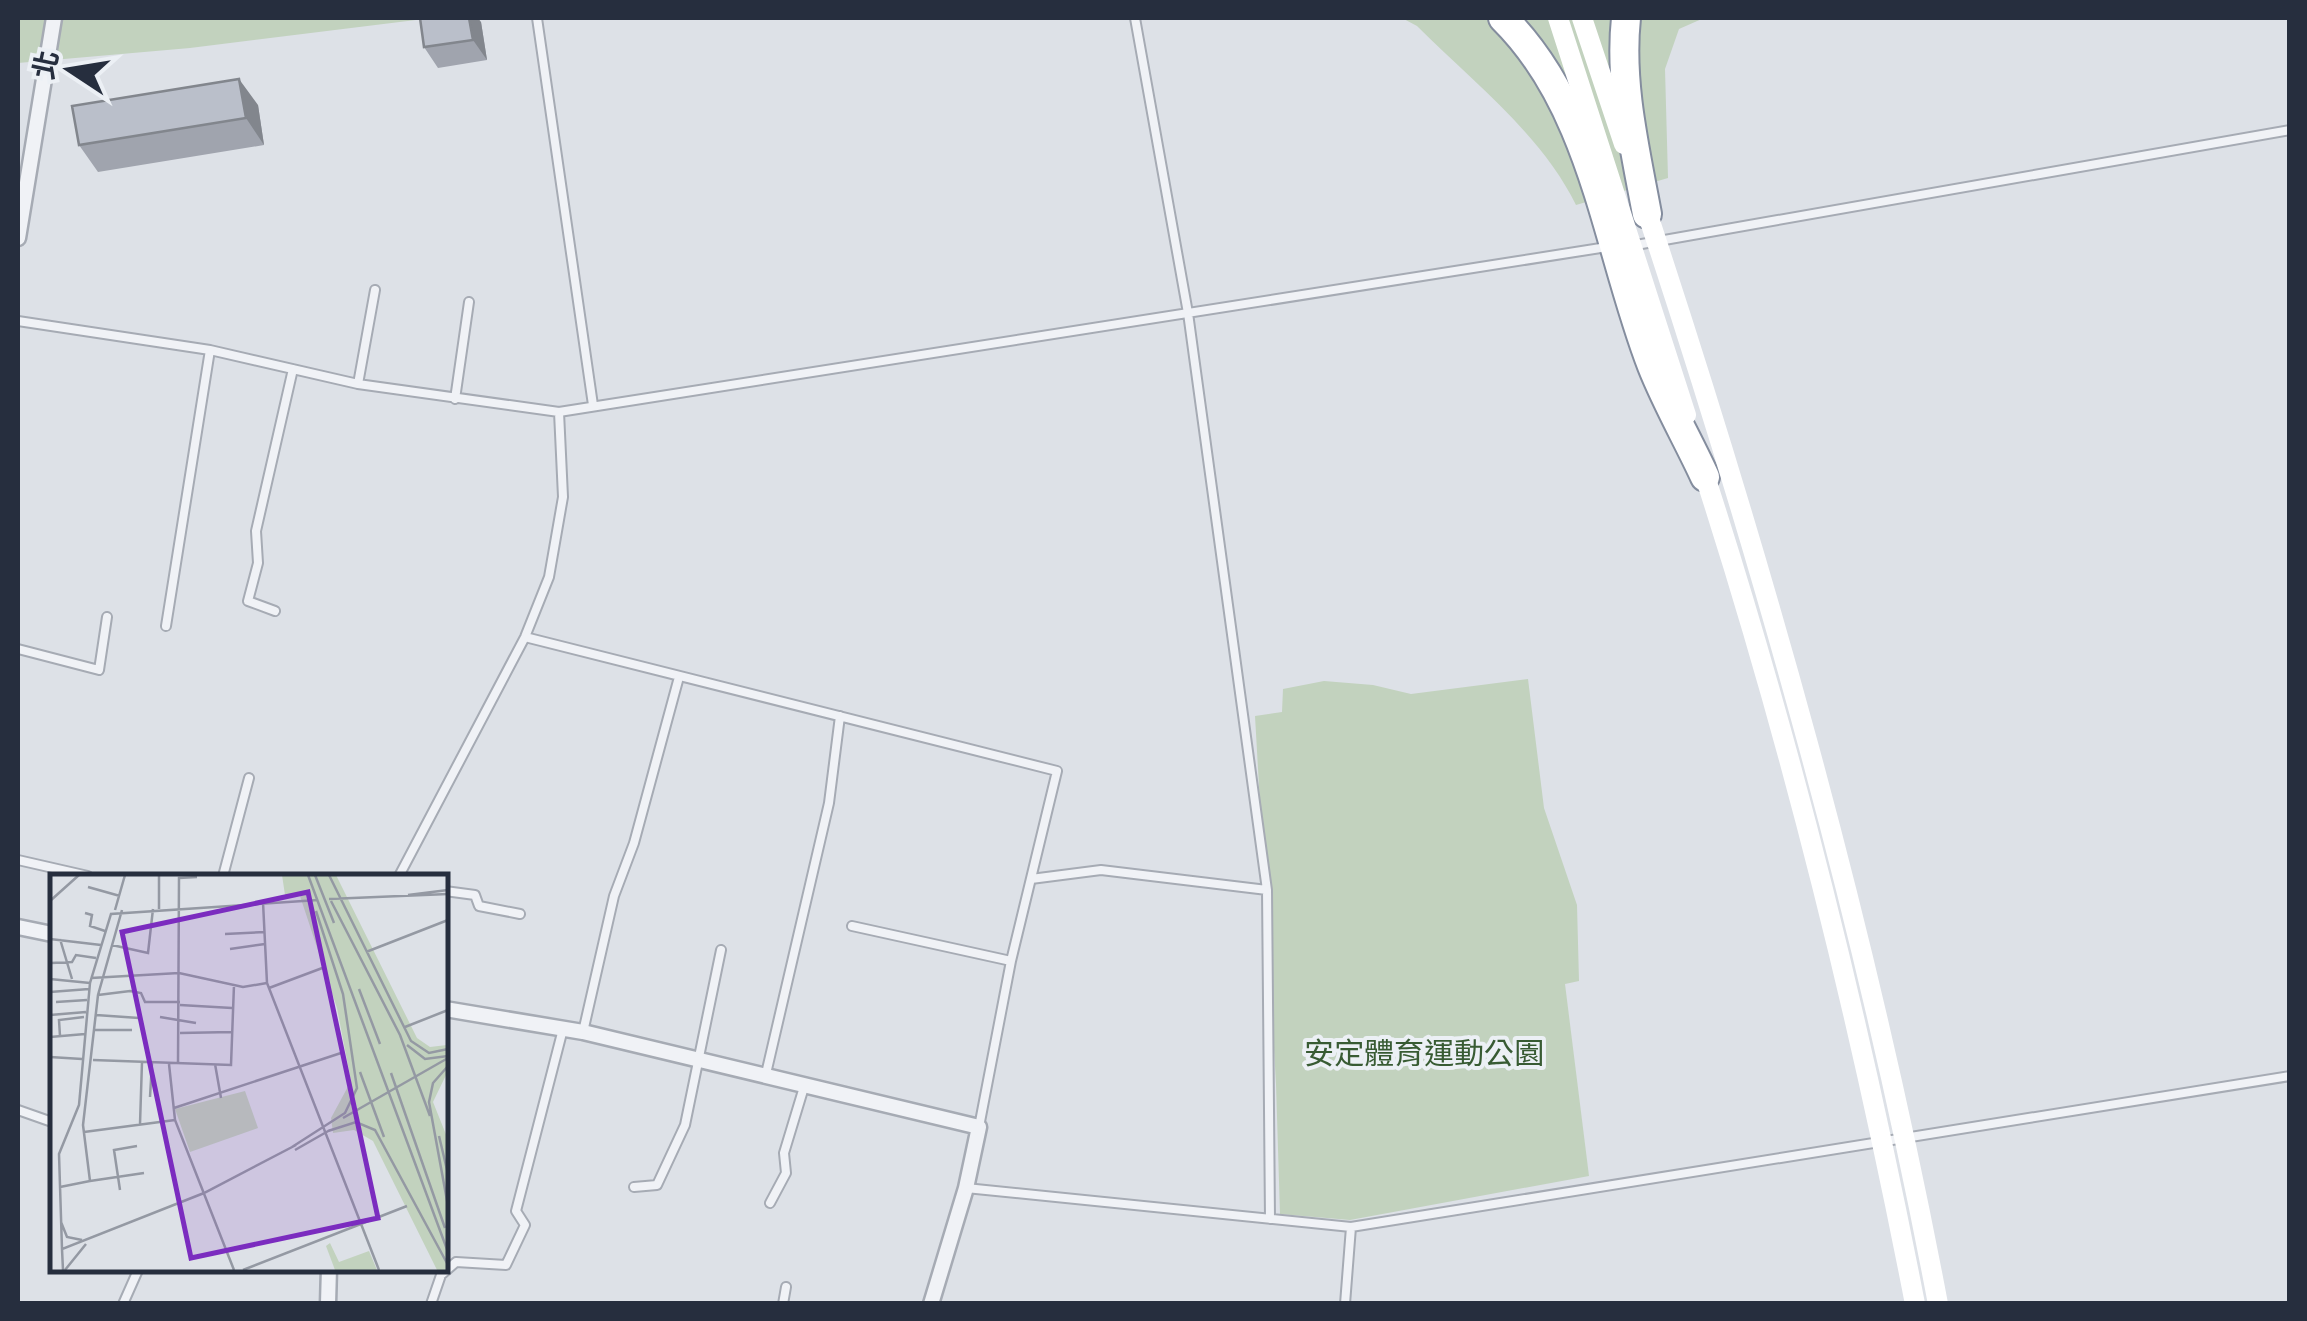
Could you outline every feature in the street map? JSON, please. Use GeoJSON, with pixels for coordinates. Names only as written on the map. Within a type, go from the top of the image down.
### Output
{"type":"FeatureCollection","features":[{"type":"Feature","properties":{"kind":"highway"},"geometry":{"type":"LineString","coordinates":[[1502,18],[1522,37],[1549,74],[1622,246],[1653,367],[1706,477]]}},
{"type":"Feature","properties":{"kind":"highway"},"geometry":{"type":"LineString","coordinates":[[1626,18],[1622,50],[1626,93],[1651,227]]}},
{"type":"Feature","properties":{"kind":"main road"},"geometry":{"type":"LineString","coordinates":[[1558,18],[1622,246]]}},
{"type":"Feature","properties":{"kind":"main road"},"geometry":{"type":"LineString","coordinates":[[1582,18],[1799,706],[1866,958],[1938,1304]]}},
{"type":"Feature","properties":{"kind":"main road"},"geometry":{"type":"LineString","coordinates":[[1706,477],[1776,706],[1884,1141],[1915,1304]]}},
{"type":"Feature","properties":{"kind":"street"},"geometry":{"type":"LineString","coordinates":[[18,238],[54,18]]}},
{"type":"Feature","properties":{"kind":"street"},"geometry":{"type":"LineString","coordinates":[[18,926],[50,934]]}},
{"type":"Feature","properties":{"kind":"street"},"geometry":{"type":"LineString","coordinates":[[448,1009],[583,1032],[979,1127],[966,1188],[932,1303]]}},
{"type":"Feature","properties":{"kind":"street"},"geometry":{"type":"LineString","coordinates":[[328,1304],[329,1271]]}},
{"type":"Feature","properties":{"kind":"lane"},"geometry":{"type":"LineString","coordinates":[[538,18],[593,405]]}},
{"type":"Feature","properties":{"kind":"lane"},"geometry":{"type":"LineString","coordinates":[[1135,18],[1188,314],[1267,890],[1270,1219]]}},
{"type":"Feature","properties":{"kind":"lane"},"geometry":{"type":"LineString","coordinates":[[18,321],[210,350],[358,384],[559,412],[1622,246],[1651,227],[2290,130]]}},
{"type":"Feature","properties":{"kind":"lane"},"geometry":{"type":"LineString","coordinates":[[358,384],[375,290]]}},
{"type":"Feature","properties":{"kind":"lane"},"geometry":{"type":"LineString","coordinates":[[454,399],[469,302]]}},
{"type":"Feature","properties":{"kind":"lane"},"geometry":{"type":"LineString","coordinates":[[166,626],[210,350]]}},
{"type":"Feature","properties":{"kind":"lane"},"geometry":{"type":"LineString","coordinates":[[275,611],[248,601],[258,563],[256,531],[293,368]]}},
{"type":"Feature","properties":{"kind":"lane"},"geometry":{"type":"LineString","coordinates":[[400,874],[525,638],[549,577],[563,497],[559,412]]}},
{"type":"Feature","properties":{"kind":"lane"},"geometry":{"type":"LineString","coordinates":[[18,649],[99,670],[107,617]]}},
{"type":"Feature","properties":{"kind":"lane"},"geometry":{"type":"LineString","coordinates":[[525,638],[1056,771],[1011,960],[979,1127]]}},
{"type":"Feature","properties":{"kind":"lane"},"geometry":{"type":"LineString","coordinates":[[583,1032],[614,896],[634,843],[678,677]]}},
{"type":"Feature","properties":{"kind":"lane"},"geometry":{"type":"LineString","coordinates":[[766,1078],[829,803],[840,716]]}},
{"type":"Feature","properties":{"kind":"lane"},"geometry":{"type":"LineString","coordinates":[[224,874],[249,778]]}},
{"type":"Feature","properties":{"kind":"lane"},"geometry":{"type":"LineString","coordinates":[[18,860],[79,874]]}},
{"type":"Feature","properties":{"kind":"lane"},"geometry":{"type":"LineString","coordinates":[[1031,879],[1101,870],[1267,890]]}},
{"type":"Feature","properties":{"kind":"lane"},"geometry":{"type":"LineString","coordinates":[[448,890],[475,895],[480,906],[520,914]]}},
{"type":"Feature","properties":{"kind":"lane"},"geometry":{"type":"LineString","coordinates":[[852,926],[1011,960]]}},
{"type":"Feature","properties":{"kind":"lane"},"geometry":{"type":"LineString","coordinates":[[634,1187],[657,1185],[685,1124],[721,950]]}},
{"type":"Feature","properties":{"kind":"lane"},"geometry":{"type":"LineString","coordinates":[[448,1269],[456,1262],[506,1266],[524,1225],[516,1212],[563,1030]]}},
{"type":"Feature","properties":{"kind":"lane"},"geometry":{"type":"LineString","coordinates":[[966,1188],[1351,1228],[2290,1076]]}},
{"type":"Feature","properties":{"kind":"lane"},"geometry":{"type":"LineString","coordinates":[[770,1203],[786,1173],[784,1153],[804,1087]]}},
{"type":"Feature","properties":{"kind":"lane"},"geometry":{"type":"LineString","coordinates":[[18,1110],[50,1121]]}},
{"type":"Feature","properties":{"kind":"lane"},"geometry":{"type":"LineString","coordinates":[[1345,1304],[1351,1228]]}},
{"type":"Feature","properties":{"kind":"lane"},"geometry":{"type":"LineString","coordinates":[[123,1304],[138,1271]]}},
{"type":"Feature","properties":{"kind":"lane"},"geometry":{"type":"LineString","coordinates":[[431,1304],[446,1271]]}},
{"type":"Feature","properties":{"kind":"lane"},"geometry":{"type":"LineString","coordinates":[[783,1304],[786,1287]]}},
{"type":"Feature","properties":{"kind":"green space"},"geometry":{"type":"Polygon","coordinates":[[[18,18],[432,18],[190,48],[18,63],[18,18]]]}},
{"type":"Feature","properties":{"kind":"green space"},"geometry":{"type":"Polygon","coordinates":[[[1402,18],[1704,18],[1679,29],[1665,69],[1668,178],[1576,205],[1562,179],[1525,132],[1417,26],[1402,18]]]}},
{"type":"Feature","properties":{"kind":"green space","name":"安定體育運動公園"},"geometry":{"type":"Polygon","coordinates":[[[1528,679],[1544,808],[1577,905],[1579,981],[1565,984],[1589,1176],[1350,1220],[1280,1214],[1255,716],[1282,712],[1283,689],[1324,681],[1373,685],[1411,694],[1528,679]]]}},
{"type":"Feature","properties":{"kind":"building"},"geometry":{"type":"Polygon","coordinates":[[[420,18],[469,18],[473,40],[424,47],[420,18]]]}},
{"type":"Feature","properties":{"kind":"building"},"geometry":{"type":"Polygon","coordinates":[[[239,79],[246,118],[79,145],[72,106],[239,79]]]}}]}
